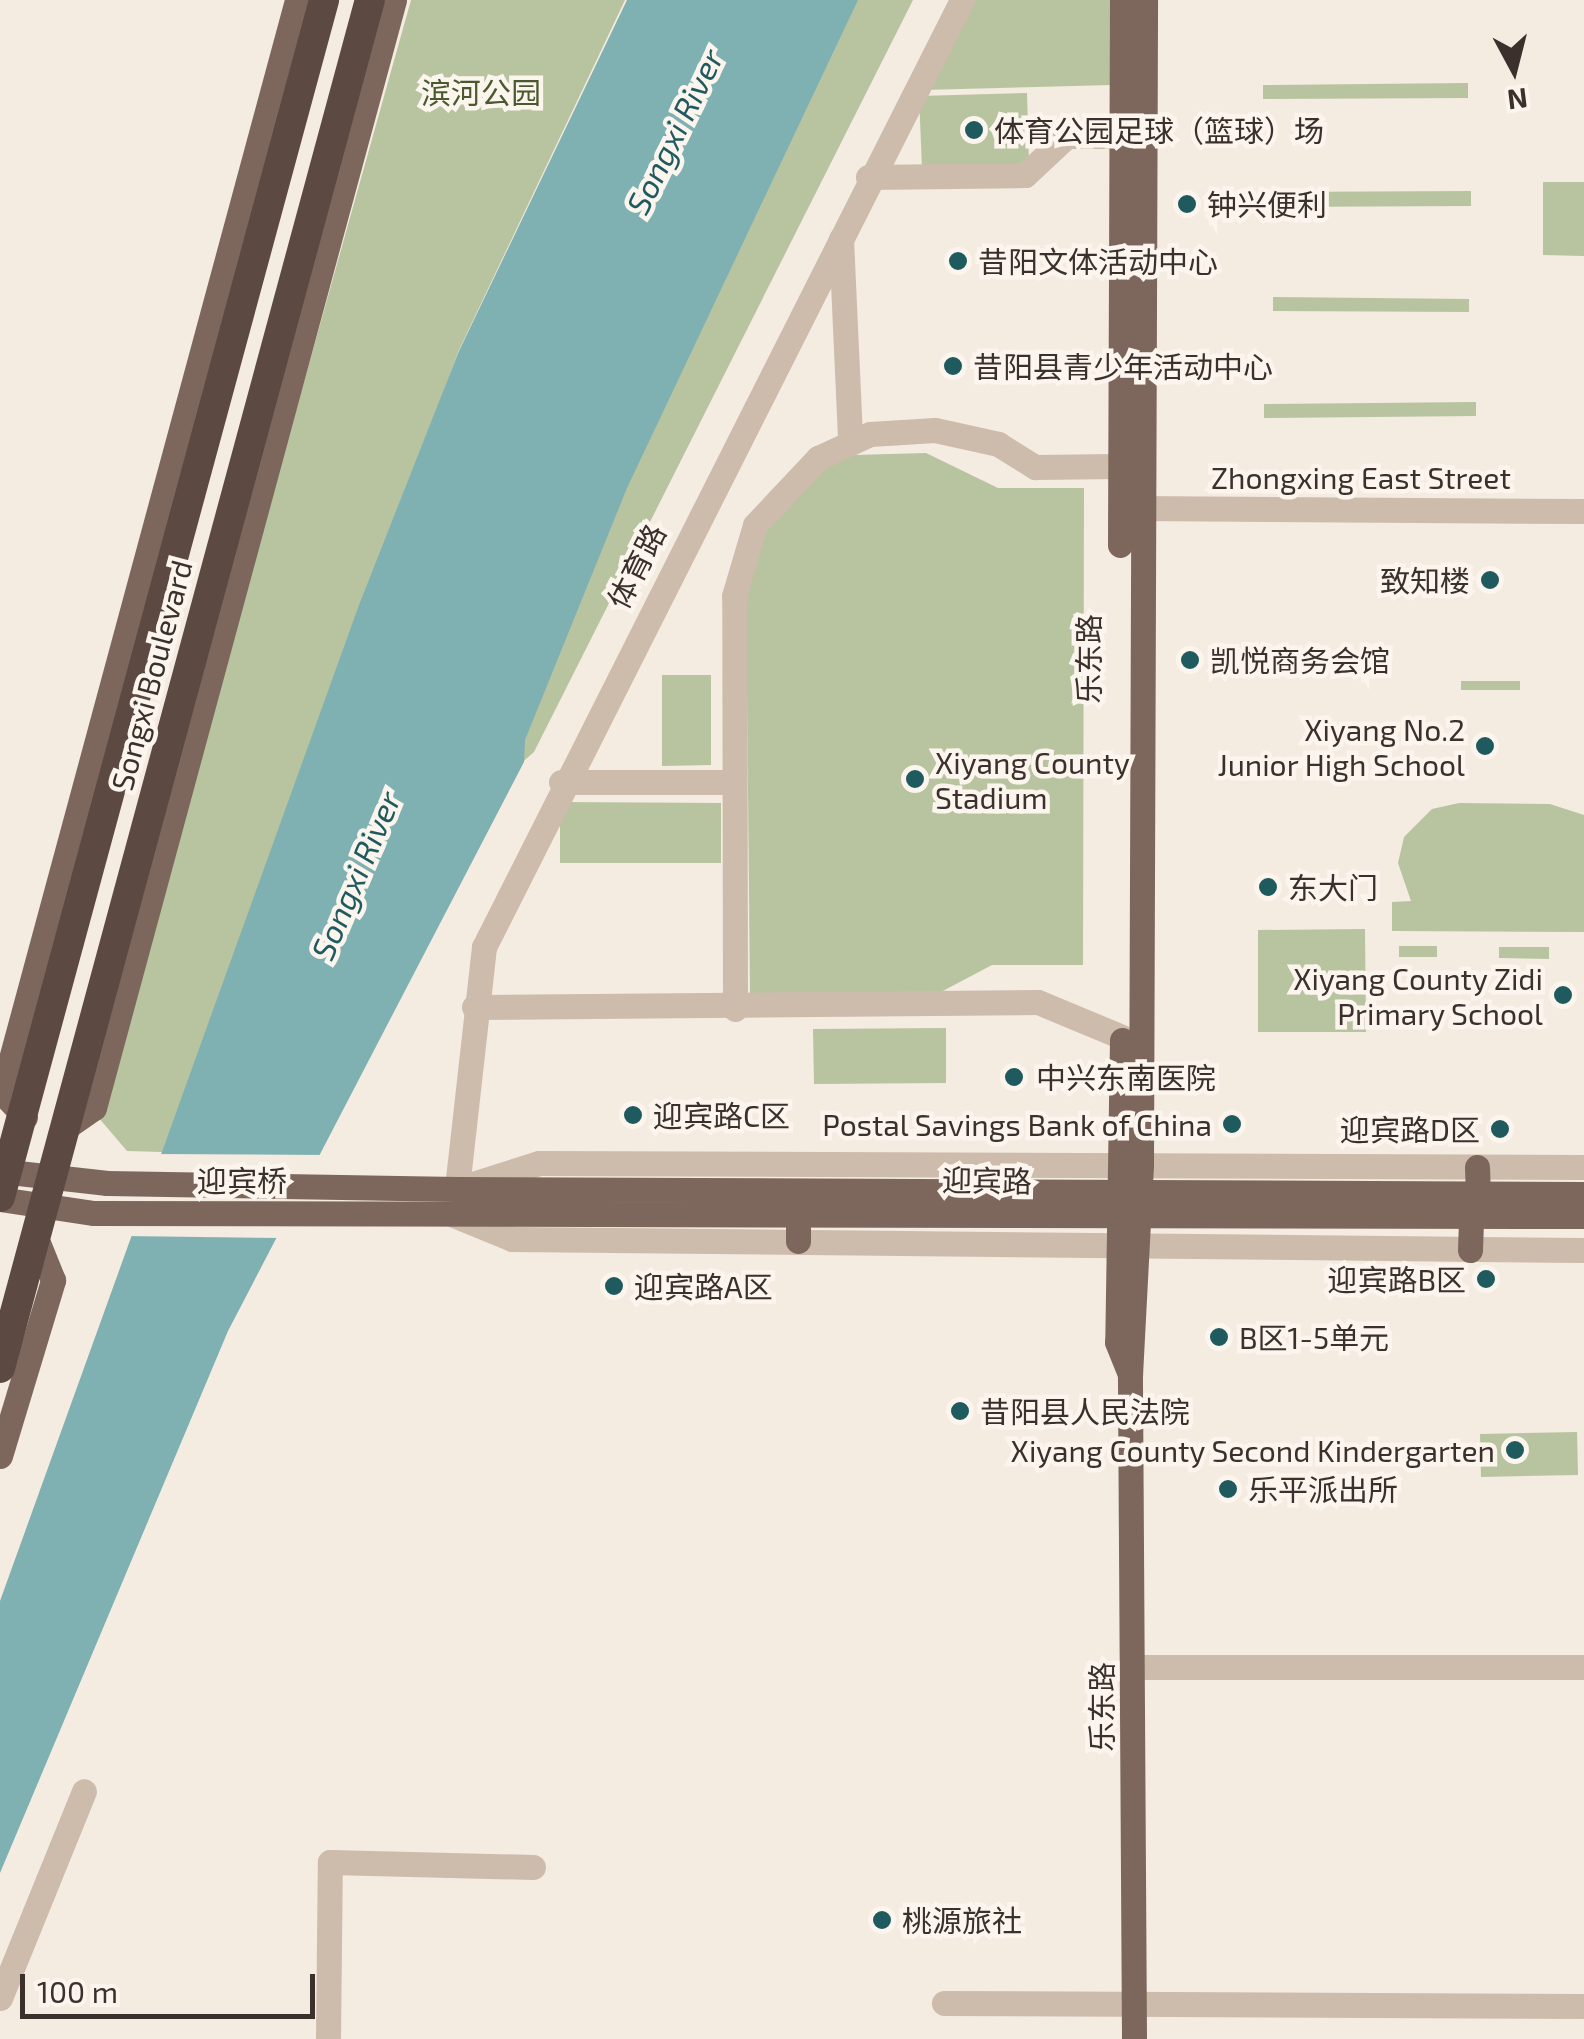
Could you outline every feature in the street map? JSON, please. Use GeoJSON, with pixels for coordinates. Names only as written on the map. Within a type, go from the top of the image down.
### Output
{"type":"FeatureCollection","features":[{"type":"Feature","properties":{"kind":"highway","name":"Songxi Boulevard"},"geometry":{"type":"LineString","coordinates":[[1,1182],[25,1117],[324,0]]}},
{"type":"Feature","properties":{"kind":"highway","name":"Songxi Boulevard"},"geometry":{"type":"LineString","coordinates":[[0,1368],[39,1244],[64,1128],[370,0]]}},
{"type":"Feature","properties":{"kind":"main road"},"geometry":{"type":"LineString","coordinates":[[25,1117],[2,1092],[297,0]]}},
{"type":"Feature","properties":{"kind":"main road"},"geometry":{"type":"LineString","coordinates":[[64,1128],[94,1108],[394,0]]}},
{"type":"Feature","properties":{"kind":"main road","name":"乐东路"},"geometry":{"type":"LineString","coordinates":[[1122,0],[1116,466],[1122,1038],[1130,1190]]}},
{"type":"Feature","properties":{"kind":"main road","name":"乐东路"},"geometry":{"type":"LineString","coordinates":[[1134,2039],[1134,1667],[1126,1245],[1130,1190],[1145,0]]}},
{"type":"Feature","properties":{"kind":"main road"},"geometry":{"type":"LineString","coordinates":[[1470,1250],[1477,1167]]}},
{"type":"Feature","properties":{"kind":"main road"},"geometry":{"type":"LineString","coordinates":[[1,1182],[50,1194]]}},
{"type":"Feature","properties":{"kind":"main road","name":"迎宾桥"},"geometry":{"type":"LineString","coordinates":[[50,1194],[107,1183],[394,1199]]}},
{"type":"Feature","properties":{"kind":"main road"},"geometry":{"type":"LineString","coordinates":[[798,1187],[798,1241]]}},
{"type":"Feature","properties":{"kind":"main road","name":"迎宾路"},"geometry":{"type":"LineString","coordinates":[[394,1199],[451,1201],[798,1187],[1130,1190],[1475,1204],[1584,1216]]}},
{"type":"Feature","properties":{"kind":"main road","name":"迎宾桥"},"geometry":{"type":"LineString","coordinates":[[50,1194],[94,1213],[394,1199]]}},
{"type":"Feature","properties":{"kind":"main road","name":"迎宾路"},"geometry":{"type":"LineString","coordinates":[[1475,1204],[1584,1194]]}},
{"type":"Feature","properties":{"kind":"main road"},"geometry":{"type":"LineString","coordinates":[[0,1456],[53,1280],[39,1244]]}},
{"type":"Feature","properties":{"kind":"street","name":"体育路"},"geometry":{"type":"LineString","coordinates":[[451,1201],[484,947],[561,782],[962,0]]}},
{"type":"Feature","properties":{"kind":"street"},"geometry":{"type":"LineString","coordinates":[[868,177],[1025,175],[1067,136],[1118,136]]}},
{"type":"Feature","properties":{"kind":"street"},"geometry":{"type":"LineString","coordinates":[[841,236],[850,439]]}},
{"type":"Feature","properties":{"kind":"street"},"geometry":{"type":"LineString","coordinates":[[734,1008],[734,596],[755,525],[818,458],[850,439],[936,430],[998,444],[1035,467],[1116,466]]}},
{"type":"Feature","properties":{"kind":"street","name":"Zhongxing East Street"},"geometry":{"type":"LineString","coordinates":[[1137,508],[1584,511]]}},
{"type":"Feature","properties":{"kind":"street"},"geometry":{"type":"LineString","coordinates":[[561,782],[734,782]]}},
{"type":"Feature","properties":{"kind":"street"},"geometry":{"type":"LineString","coordinates":[[474,1007],[734,1008],[1038,1002],[1122,1038]]}},
{"type":"Feature","properties":{"kind":"street"},"geometry":{"type":"LineString","coordinates":[[798,1187],[1130,1190],[1477,1167],[1584,1166]]}},
{"type":"Feature","properties":{"kind":"street"},"geometry":{"type":"LineString","coordinates":[[451,1201],[512,1239],[1584,1250]]}},
{"type":"Feature","properties":{"kind":"street"},"geometry":{"type":"LineString","coordinates":[[1134,1667],[1584,1667]]}},
{"type":"Feature","properties":{"kind":"street"},"geometry":{"type":"LineString","coordinates":[[0,1998],[84,1791]]}},
{"type":"Feature","properties":{"kind":"street"},"geometry":{"type":"LineString","coordinates":[[328,2039],[330,1862],[533,1867]]}},
{"type":"Feature","properties":{"kind":"street"},"geometry":{"type":"LineString","coordinates":[[944,2003],[1584,2006]]}},
{"type":"Feature","properties":{"kind":"green space","name":"滨河公园"},"geometry":{"type":"Polygon","coordinates":[[[411,0],[625,0],[459,350],[162,1152],[127,1151],[98,1117],[411,0]]]}},
{"type":"Feature","properties":{"kind":"green space"},"geometry":{"type":"Polygon","coordinates":[[[845,0],[913,0],[534,752],[518,766],[519,738],[616,487],[845,0]]]}},
{"type":"Feature","properties":{"kind":"green space"},"geometry":{"type":"Polygon","coordinates":[[[967,0],[1110,0],[1111,85],[922,90],[967,0]]]}},
{"type":"Feature","properties":{"kind":"green space"},"geometry":{"type":"Polygon","coordinates":[[[1468,83],[1468,98],[1263,99],[1263,85],[1468,83]]]}},
{"type":"Feature","properties":{"kind":"green space","name":"体育公园足球（篮球）场"},"geometry":{"type":"Polygon","coordinates":[[[1027,93],[1029,165],[922,168],[919,96],[1027,93]]]}},
{"type":"Feature","properties":{"kind":"green space"},"geometry":{"type":"Polygon","coordinates":[[[1543,182],[1584,182],[1584,256],[1543,255],[1543,182]]]}},
{"type":"Feature","properties":{"kind":"green space"},"geometry":{"type":"Polygon","coordinates":[[[1471,191],[1471,206],[1263,207],[1263,192],[1471,191]]]}},
{"type":"Feature","properties":{"kind":"green space"},"geometry":{"type":"Polygon","coordinates":[[[1273,297],[1469,299],[1469,312],[1273,311],[1273,297]]]}},
{"type":"Feature","properties":{"kind":"green space"},"geometry":{"type":"Polygon","coordinates":[[[1476,402],[1476,416],[1264,418],[1264,404],[1476,402]]]}},
{"type":"Feature","properties":{"kind":"green space","name":"Xiyang County Stadium"},"geometry":{"type":"Polygon","coordinates":[[[926,453],[998,488],[1084,488],[1083,965],[992,965],[939,993],[750,993],[746,593],[762,533],[824,468],[854,455],[926,453]]]}},
{"type":"Feature","properties":{"kind":"green space"},"geometry":{"type":"Polygon","coordinates":[[[662,675],[711,675],[711,765],[662,766],[662,675]]]}},
{"type":"Feature","properties":{"kind":"green space"},"geometry":{"type":"Polygon","coordinates":[[[1461,681],[1520,681],[1520,690],[1461,690],[1461,681]]]}},
{"type":"Feature","properties":{"kind":"green space"},"geometry":{"type":"Polygon","coordinates":[[[560,802],[721,803],[721,863],[560,863],[560,802]]]}},
{"type":"Feature","properties":{"kind":"green space"},"geometry":{"type":"Polygon","coordinates":[[[1459,803],[1550,804],[1584,815],[1584,932],[1392,931],[1392,902],[1411,901],[1398,863],[1404,837],[1432,809],[1459,803]]]}},
{"type":"Feature","properties":{"kind":"green space"},"geometry":{"type":"Polygon","coordinates":[[[1365,929],[1366,1032],[1258,1032],[1258,930],[1365,929]]]}},
{"type":"Feature","properties":{"kind":"green space"},"geometry":{"type":"Polygon","coordinates":[[[1399,946],[1437,946],[1437,957],[1399,957],[1399,946]]]}},
{"type":"Feature","properties":{"kind":"green space"},"geometry":{"type":"Polygon","coordinates":[[[1499,947],[1549,947],[1549,959],[1499,958],[1499,947]]]}},
{"type":"Feature","properties":{"kind":"green space"},"geometry":{"type":"Polygon","coordinates":[[[946,1028],[946,1083],[814,1084],[813,1029],[946,1028]]]}},
{"type":"Feature","properties":{"kind":"green space"},"geometry":{"type":"Polygon","coordinates":[[[1577,1432],[1578,1475],[1481,1477],[1480,1434],[1577,1432]]]}},
{"type":"Feature","properties":{"kind":"water","name":"Songxi River"},"geometry":{"type":"Polygon","coordinates":[[[627,0],[858,0],[627,488],[525,740],[524,762],[228,1331],[0,1873],[0,1601],[359,605],[459,351],[627,0]]]}},
{"type":"Feature","properties":{"kind":"pier"},"geometry":{"type":"Polygon","coordinates":[[[152,1154],[326,1155],[282,1238],[124,1236],[152,1154]]]}},
{"type":"Feature","properties":{"kind":"place","name":"体育公园足球（篮球）场"},"geometry":{"type":"Point","coordinates":[974,130]}},
{"type":"Feature","properties":{"kind":"place","name":"钟兴便利"},"geometry":{"type":"Point","coordinates":[1187,204]}},
{"type":"Feature","properties":{"kind":"place","name":"昔阳文体活动中心"},"geometry":{"type":"Point","coordinates":[958,261]}},
{"type":"Feature","properties":{"kind":"place","name":"昔阳县青少年活动中心"},"geometry":{"type":"Point","coordinates":[953,366]}},
{"type":"Feature","properties":{"kind":"place","name":"致知楼"},"geometry":{"type":"Point","coordinates":[1490,580]}},
{"type":"Feature","properties":{"kind":"place","name":"凯悦商务会馆"},"geometry":{"type":"Point","coordinates":[1190,660]}},
{"type":"Feature","properties":{"kind":"place","name":"Xiyang No.2 Junior High School"},"geometry":{"type":"Point","coordinates":[1485,746]}},
{"type":"Feature","properties":{"kind":"place","name":"Xiyang County Stadium"},"geometry":{"type":"Point","coordinates":[915,779]}},
{"type":"Feature","properties":{"kind":"place","name":"东大门"},"geometry":{"type":"Point","coordinates":[1268,887]}},
{"type":"Feature","properties":{"kind":"place","name":"Xiyang County Zidi Primary School"},"geometry":{"type":"Point","coordinates":[1563,995]}},
{"type":"Feature","properties":{"kind":"place","name":"中兴东南医院"},"geometry":{"type":"Point","coordinates":[1014,1077]}},
{"type":"Feature","properties":{"kind":"place","name":"迎宾路C区"},"geometry":{"type":"Point","coordinates":[633,1115]}},
{"type":"Feature","properties":{"kind":"place","name":"Postal Savings Bank of China"},"geometry":{"type":"Point","coordinates":[1232,1124]}},
{"type":"Feature","properties":{"kind":"place","name":"迎宾路D区"},"geometry":{"type":"Point","coordinates":[1500,1129]}},
{"type":"Feature","properties":{"kind":"place","name":"迎宾路B区"},"geometry":{"type":"Point","coordinates":[1486,1279]}},
{"type":"Feature","properties":{"kind":"place","name":"迎宾路A区"},"geometry":{"type":"Point","coordinates":[614,1286]}},
{"type":"Feature","properties":{"kind":"place","name":"B区1-5单元"},"geometry":{"type":"Point","coordinates":[1219,1337]}},
{"type":"Feature","properties":{"kind":"place","name":"昔阳县人民法院"},"geometry":{"type":"Point","coordinates":[960,1411]}},
{"type":"Feature","properties":{"kind":"place","name":"Xiyang County Second Kindergarten"},"geometry":{"type":"Point","coordinates":[1515,1450]}},
{"type":"Feature","properties":{"kind":"place","name":"乐平派出所"},"geometry":{"type":"Point","coordinates":[1228,1489]}},
{"type":"Feature","properties":{"kind":"place","name":"桃源旅社"},"geometry":{"type":"Point","coordinates":[882,1920]}}]}
